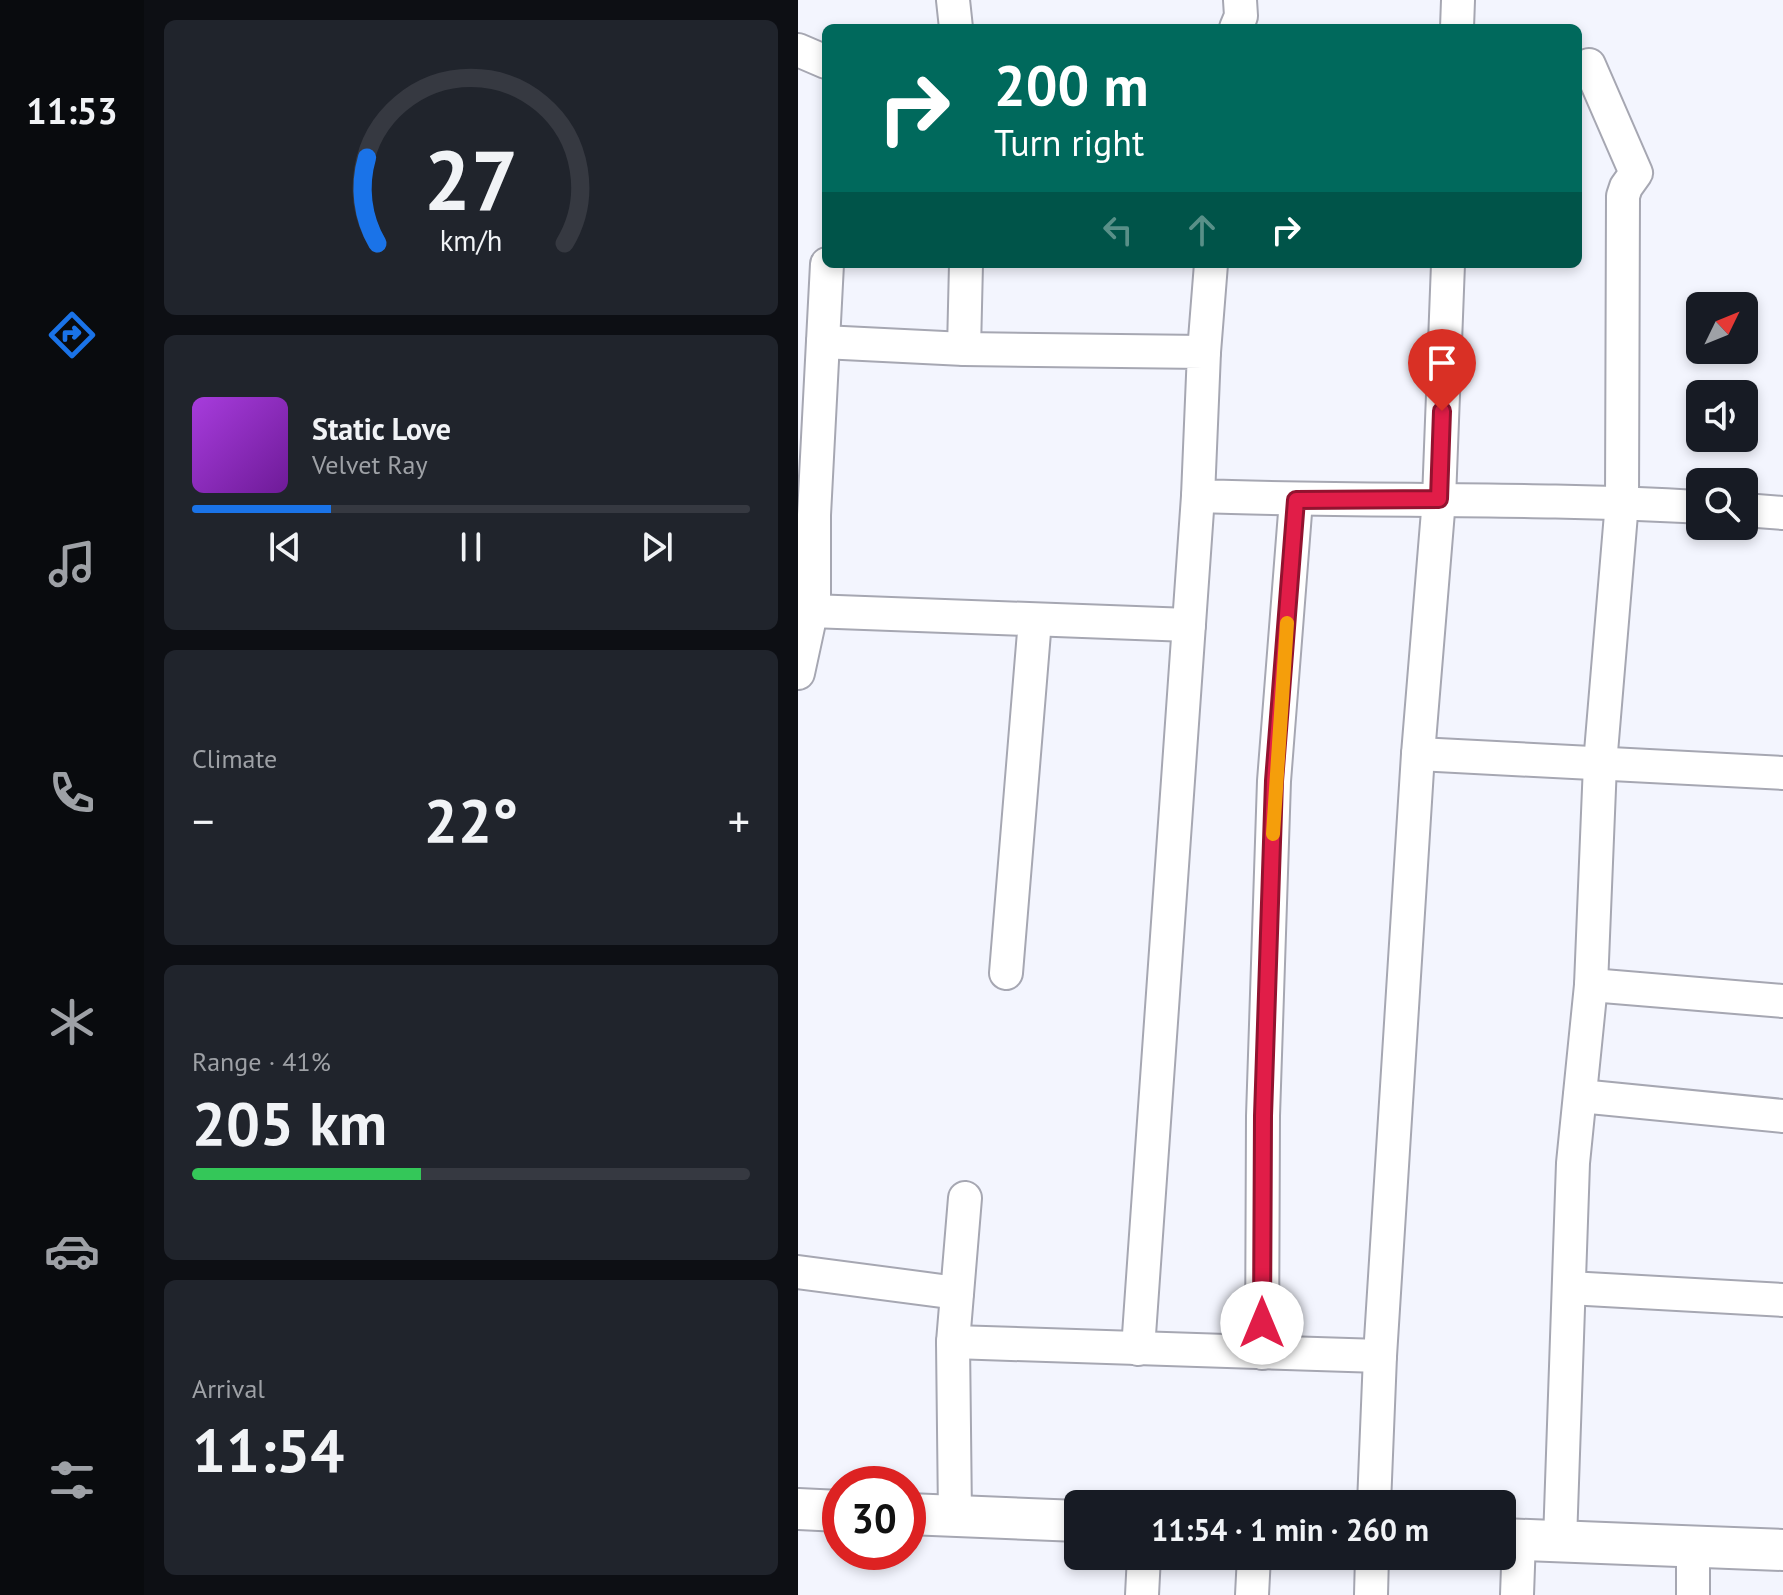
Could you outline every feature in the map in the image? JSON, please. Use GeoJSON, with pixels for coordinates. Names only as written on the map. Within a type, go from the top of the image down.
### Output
{"type":"FeatureCollection","features":[{"type":"Feature","properties":{"kind":"main road"},"geometry":{"type":"LineString","coordinates":[[798,1509],[822,1510]]}},
{"type":"Feature","properties":{"kind":"main road"},"geometry":{"type":"LineString","coordinates":[[926,1515],[1064,1520]]}},
{"type":"Feature","properties":{"kind":"main road"},"geometry":{"type":"LineString","coordinates":[[1516,1539],[1783,1550]]}},
{"type":"Feature","properties":{"kind":"street"},"geometry":{"type":"LineString","coordinates":[[953,0],[956,24]]}},
{"type":"Feature","properties":{"kind":"street"},"geometry":{"type":"LineString","coordinates":[[1238,24],[1241,16],[1240,0]]}},
{"type":"Feature","properties":{"kind":"street"},"geometry":{"type":"LineString","coordinates":[[1457,24],[1458,0]]}},
{"type":"Feature","properties":{"kind":"street"},"geometry":{"type":"LineString","coordinates":[[1560,1541],[1573,1163],[1591,985],[1600,764],[1622,502],[1623,196],[1636,173],[1589,65]]}},
{"type":"Feature","properties":{"kind":"street"},"geometry":{"type":"LineString","coordinates":[[798,673],[814,515],[827,268]]}},
{"type":"Feature","properties":{"kind":"street"},"geometry":{"type":"LineString","coordinates":[[964,349],[966,268]]}},
{"type":"Feature","properties":{"kind":"street"},"geometry":{"type":"LineString","coordinates":[[1138,1349],[1198,496],[1211,268]]}},
{"type":"Feature","properties":{"kind":"street"},"geometry":{"type":"LineString","coordinates":[[1375,1490],[1380,1356],[1418,754],[1439,499],[1448,268]]}},
{"type":"Feature","properties":{"kind":"street"},"geometry":{"type":"LineString","coordinates":[[823,342],[964,349],[1204,352]]}},
{"type":"Feature","properties":{"kind":"street"},"geometry":{"type":"LineString","coordinates":[[1198,496],[1296,500],[1622,502],[1686,506]]}},
{"type":"Feature","properties":{"kind":"street"},"geometry":{"type":"LineString","coordinates":[[1262,1353],[1263,1116],[1274,781],[1296,500]]}},
{"type":"Feature","properties":{"kind":"street"},"geometry":{"type":"LineString","coordinates":[[1758,511],[1783,513]]}},
{"type":"Feature","properties":{"kind":"street"},"geometry":{"type":"LineString","coordinates":[[808,594],[1035,620],[1189,625]]}},
{"type":"Feature","properties":{"kind":"street"},"geometry":{"type":"LineString","coordinates":[[1006,973],[1035,620]]}},
{"type":"Feature","properties":{"kind":"street"},"geometry":{"type":"LineString","coordinates":[[1418,754],[1783,773]]}},
{"type":"Feature","properties":{"kind":"street"},"geometry":{"type":"LineString","coordinates":[[1591,985],[1783,1001]]}},
{"type":"Feature","properties":{"kind":"street"},"geometry":{"type":"LineString","coordinates":[[1580,1096],[1783,1116]]}},
{"type":"Feature","properties":{"kind":"street"},"geometry":{"type":"LineString","coordinates":[[955,1516],[953,1342],[965,1198]]}},
{"type":"Feature","properties":{"kind":"street"},"geometry":{"type":"LineString","coordinates":[[798,1272],[957,1293]]}},
{"type":"Feature","properties":{"kind":"street"},"geometry":{"type":"LineString","coordinates":[[1569,1288],[1783,1300]]}},
{"type":"Feature","properties":{"kind":"street"},"geometry":{"type":"LineString","coordinates":[[953,1342],[1380,1356]]}},
{"type":"Feature","properties":{"kind":"street"},"geometry":{"type":"LineString","coordinates":[[1693,1546],[1693,1595]]}},
{"type":"Feature","properties":{"kind":"street"},"geometry":{"type":"LineString","coordinates":[[1142,1595],[1143,1570]]}},
{"type":"Feature","properties":{"kind":"street"},"geometry":{"type":"LineString","coordinates":[[1252,1595],[1253,1570]]}},
{"type":"Feature","properties":{"kind":"street"},"geometry":{"type":"LineString","coordinates":[[1371,1595],[1372,1570]]}},
{"type":"Feature","properties":{"kind":"street"},"geometry":{"type":"LineString","coordinates":[[1514,1570],[1517,1595]]}},
{"type":"Feature","properties":{"kind":"slow traffic"},"geometry":{"type":"LineString","coordinates":[[1273,834],[1274,781],[1287,623]]}},
{"type":"Feature","properties":{"kind":"route"},"geometry":{"type":"LineString","coordinates":[[1262,1323],[1263,1116],[1274,781],[1296,500],[1439,499],[1442,411]]}}]}
